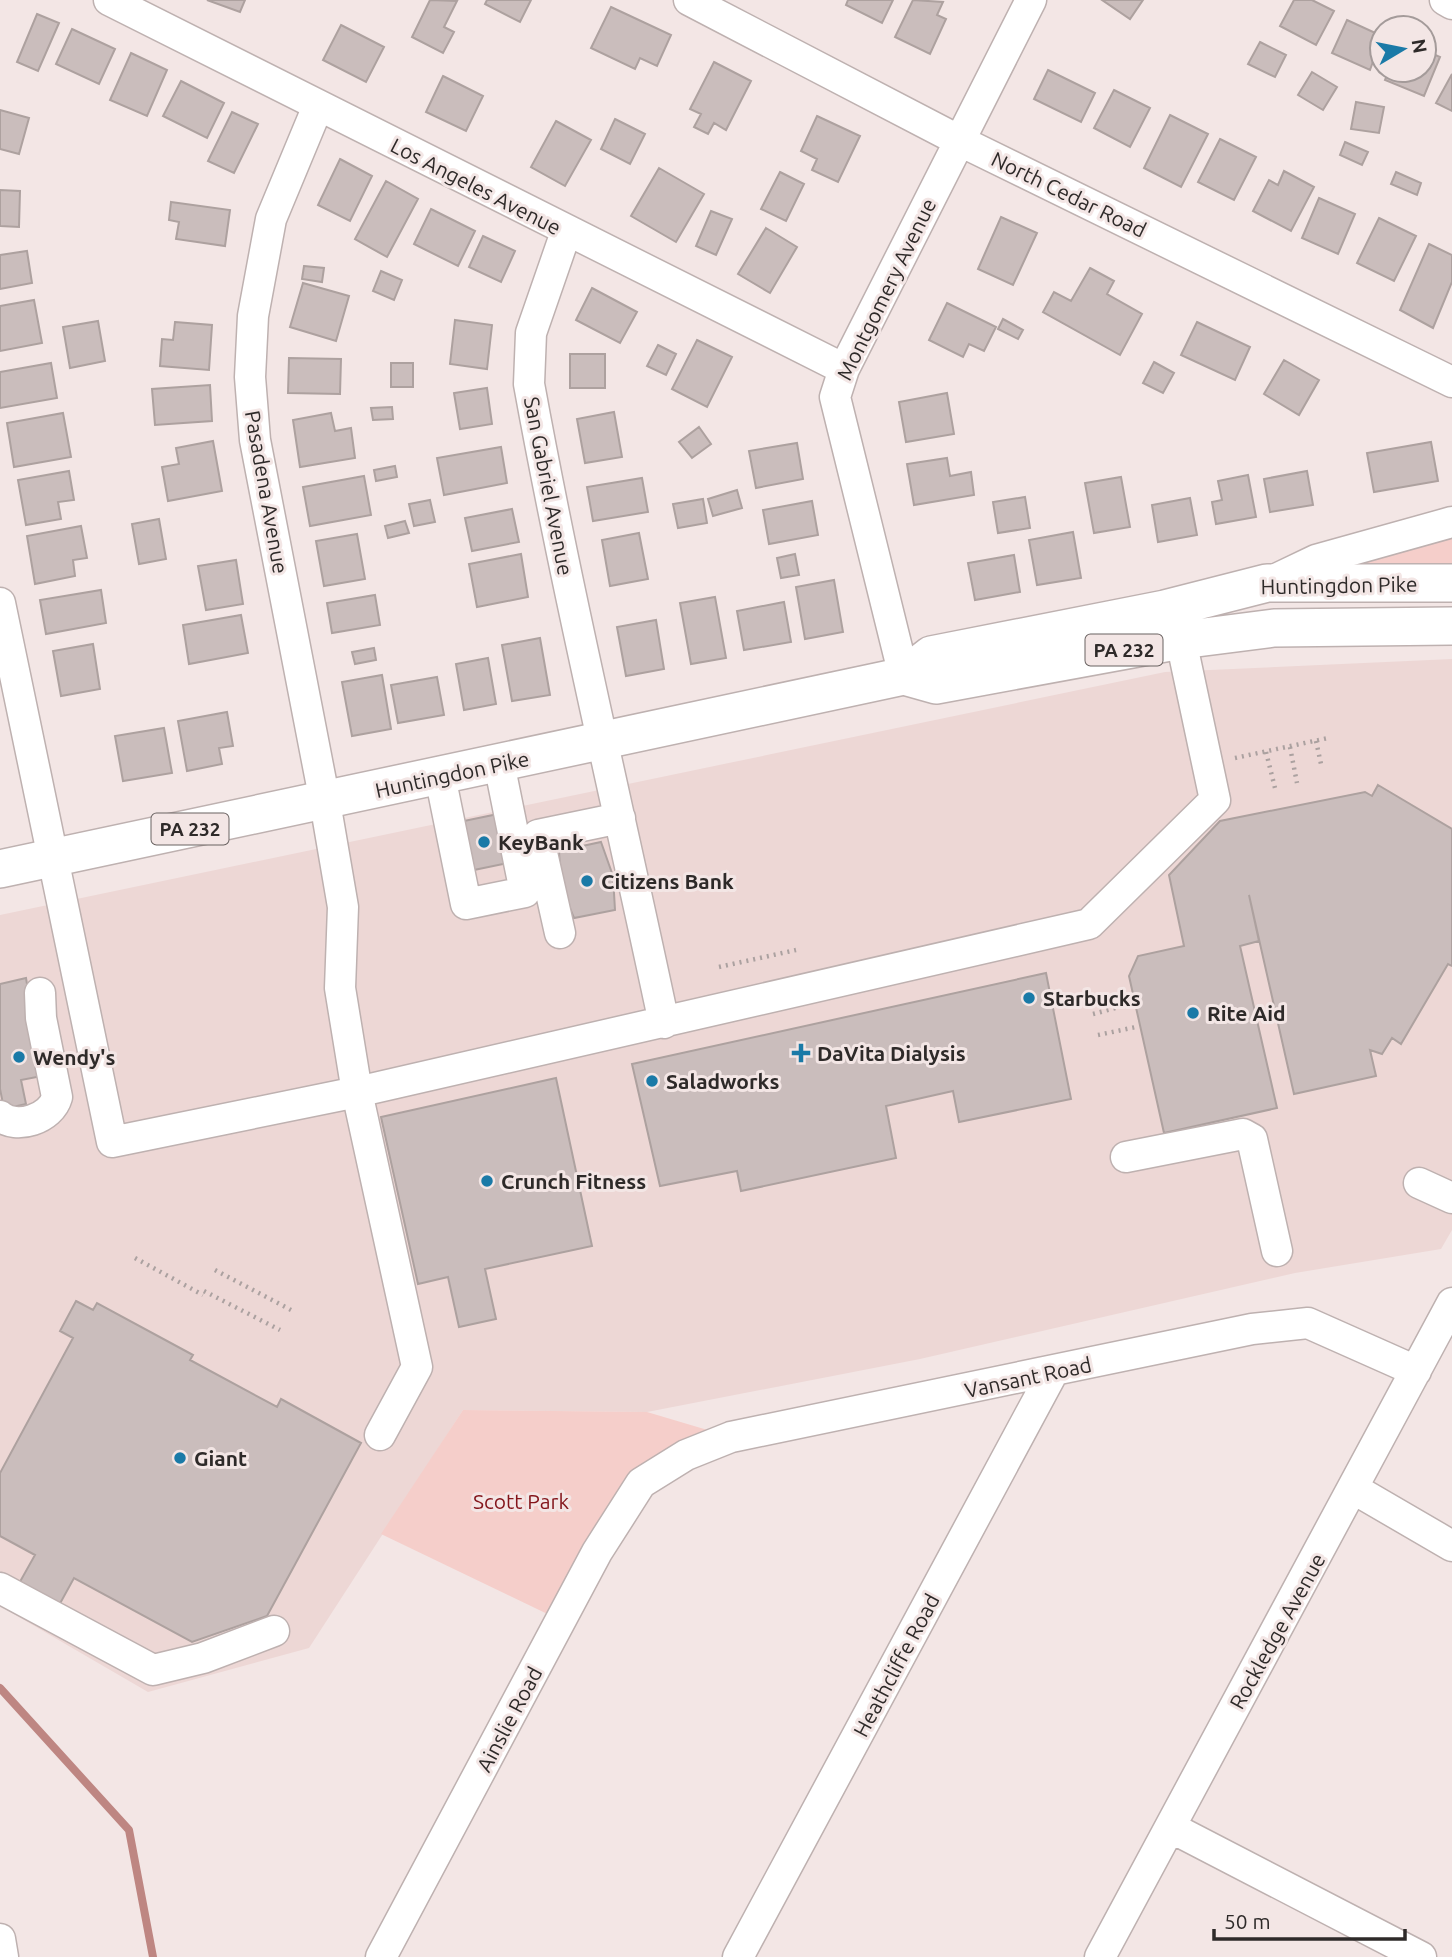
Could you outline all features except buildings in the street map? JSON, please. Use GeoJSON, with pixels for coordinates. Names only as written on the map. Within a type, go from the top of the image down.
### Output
{"type":"FeatureCollection","features":[{"type":"Feature","properties":{"kind":"main road","name":"Huntingdon Pike"},"geometry":{"type":"LineString","coordinates":[[0,869],[325,802],[904,676],[931,655],[1165,609],[1267,583],[1452,583]]}},
{"type":"Feature","properties":{"kind":"main road","name":"Huntingdon Pike"},"geometry":{"type":"LineString","coordinates":[[904,676],[936,685],[1181,640],[1274,628],[1452,626]]}},
{"type":"Feature","properties":{"kind":"street","name":"Los Angeles Avenue"},"geometry":{"type":"LineString","coordinates":[[109,0],[566,232],[844,369]]}},
{"type":"Feature","properties":{"kind":"street","name":"North Cedar Road"},"geometry":{"type":"LineString","coordinates":[[689,0],[958,139],[1452,382]]}},
{"type":"Feature","properties":{"kind":"street","name":"Montgomery Avenue"},"geometry":{"type":"LineString","coordinates":[[904,676],[835,397],[844,369],[958,139],[1031,0]]}},
{"type":"Feature","properties":{"kind":"street"},"geometry":{"type":"LineString","coordinates":[[1445,0],[1452,4]]}},
{"type":"Feature","properties":{"kind":"street","name":"Pasadena Avenue"},"geometry":{"type":"LineString","coordinates":[[318,106],[271,219],[253,316],[250,377],[255,440],[343,907],[341,988],[357,1092],[417,1367],[380,1435]]}},
{"type":"Feature","properties":{"kind":"street","name":"San Gabriel Avenue"},"geometry":{"type":"LineString","coordinates":[[566,232],[531,333],[529,384],[602,742],[664,1023]]}},
{"type":"Feature","properties":{"kind":"street"},"geometry":{"type":"LineString","coordinates":[[1267,583],[1316,560],[1452,522]]}},
{"type":"Feature","properties":{"kind":"street"},"geometry":{"type":"LineString","coordinates":[[0,603],[112,1142],[357,1092],[1089,924],[1215,800],[1181,640]]}},
{"type":"Feature","properties":{"kind":"street"},"geometry":{"type":"LineString","coordinates":[[440,776],[466,904],[525,892],[499,764]]}},
{"type":"Feature","properties":{"kind":"street"},"geometry":{"type":"LineString","coordinates":[[560,933],[538,835],[620,818]]}},
{"type":"Feature","properties":{"kind":"street"},"geometry":{"type":"LineString","coordinates":[[0,1116],[15,1122],[44,1117],[54,1109],[57,1097],[41,1018],[40,993]]}},
{"type":"Feature","properties":{"kind":"street"},"geometry":{"type":"LineString","coordinates":[[1126,1157],[1243,1134],[1252,1139],[1276,1251]]}},
{"type":"Feature","properties":{"kind":"street"},"geometry":{"type":"LineString","coordinates":[[1419,1183],[1452,1198]]}},
{"type":"Feature","properties":{"kind":"street","name":"Rockledge Avenue"},"geometry":{"type":"LineString","coordinates":[[1100,1957],[1452,1303]]}},
{"type":"Feature","properties":{"kind":"street","name":"Vansant Road"},"geometry":{"type":"LineString","coordinates":[[641,1483],[686,1455],[731,1437],[1252,1329],[1308,1323],[1416,1371]]}},
{"type":"Feature","properties":{"kind":"street","name":"Heathcliffe Road"},"geometry":{"type":"LineString","coordinates":[[738,1957],[1053,1372]]}},
{"type":"Feature","properties":{"kind":"street","name":"Ainslie Road"},"geometry":{"type":"LineString","coordinates":[[381,1957],[597,1552],[641,1483]]}},
{"type":"Feature","properties":{"kind":"street"},"geometry":{"type":"LineString","coordinates":[[1354,1489],[1452,1546]]}},
{"type":"Feature","properties":{"kind":"street"},"geometry":{"type":"LineString","coordinates":[[0,1588],[153,1670],[203,1658],[274,1631]]}},
{"type":"Feature","properties":{"kind":"street"},"geometry":{"type":"LineString","coordinates":[[1170,1827],[1421,1957]]}},
{"type":"Feature","properties":{"kind":"street"},"geometry":{"type":"LineString","coordinates":[[0,1939],[3,1957]]}},
{"type":"Feature","properties":{"kind":"path"},"geometry":{"type":"LineString","coordinates":[[1235,758],[1328,738]]}},
{"type":"Feature","properties":{"kind":"path"},"geometry":{"type":"LineString","coordinates":[[1316,741],[1321,764]]}},
{"type":"Feature","properties":{"kind":"path"},"geometry":{"type":"LineString","coordinates":[[1290,747],[1297,783]]}},
{"type":"Feature","properties":{"kind":"path"},"geometry":{"type":"LineString","coordinates":[[1266,752],[1275,788]]}},
{"type":"Feature","properties":{"kind":"path"},"geometry":{"type":"LineString","coordinates":[[719,967],[796,950]]}},
{"type":"Feature","properties":{"kind":"path"},"geometry":{"type":"LineString","coordinates":[[1093,1014],[1131,1004]]}},
{"type":"Feature","properties":{"kind":"path"},"geometry":{"type":"LineString","coordinates":[[1098,1035],[1136,1027]]}},
{"type":"Feature","properties":{"kind":"path"},"geometry":{"type":"LineString","coordinates":[[135,1258],[280,1330]]}},
{"type":"Feature","properties":{"kind":"path"},"geometry":{"type":"LineString","coordinates":[[215,1270],[291,1310]]}},
{"type":"Feature","properties":{"kind":"shaded area"},"geometry":{"type":"Polygon","coordinates":[[[1452,659],[1452,1230],[1441,1249],[1295,1273],[920,1359],[647,1412],[463,1410],[309,1648],[148,1692],[0,1606],[0,915],[1165,672],[1452,659]]]}},
{"type":"Feature","properties":{"kind":"green space"},"geometry":{"type":"Polygon","coordinates":[[[1452,538],[1452,564],[1348,565],[1349,559],[1452,538]]]}},
{"type":"Feature","properties":{"kind":"green space","name":"Scott Park"},"geometry":{"type":"Polygon","coordinates":[[[463,1410],[647,1412],[731,1437],[641,1483],[562,1621],[381,1534],[463,1410]]]}},
{"type":"Feature","properties":{"kind":"waterway"},"geometry":{"type":"LineString","coordinates":[[0,1688],[129,1830],[153,1957]]}},
{"type":"Feature","properties":{"kind":"place","name":"KeyBank"},"geometry":{"type":"Point","coordinates":[484,842]}},
{"type":"Feature","properties":{"kind":"place","name":"Citizens Bank"},"geometry":{"type":"Point","coordinates":[587,881]}},
{"type":"Feature","properties":{"kind":"place","name":"Starbucks"},"geometry":{"type":"Point","coordinates":[1029,998]}},
{"type":"Feature","properties":{"kind":"place","name":"Rite Aid"},"geometry":{"type":"Point","coordinates":[1193,1013]}},
{"type":"Feature","properties":{"kind":"place","name":"DaVita Dialysis"},"geometry":{"type":"Point","coordinates":[801,1053]}},
{"type":"Feature","properties":{"kind":"place","name":"Wendy's"},"geometry":{"type":"Point","coordinates":[19,1057]}},
{"type":"Feature","properties":{"kind":"place","name":"Saladworks"},"geometry":{"type":"Point","coordinates":[652,1081]}},
{"type":"Feature","properties":{"kind":"place","name":"Crunch Fitness"},"geometry":{"type":"Point","coordinates":[487,1181]}},
{"type":"Feature","properties":{"kind":"place","name":"Giant"},"geometry":{"type":"Point","coordinates":[180,1458]}}]}
